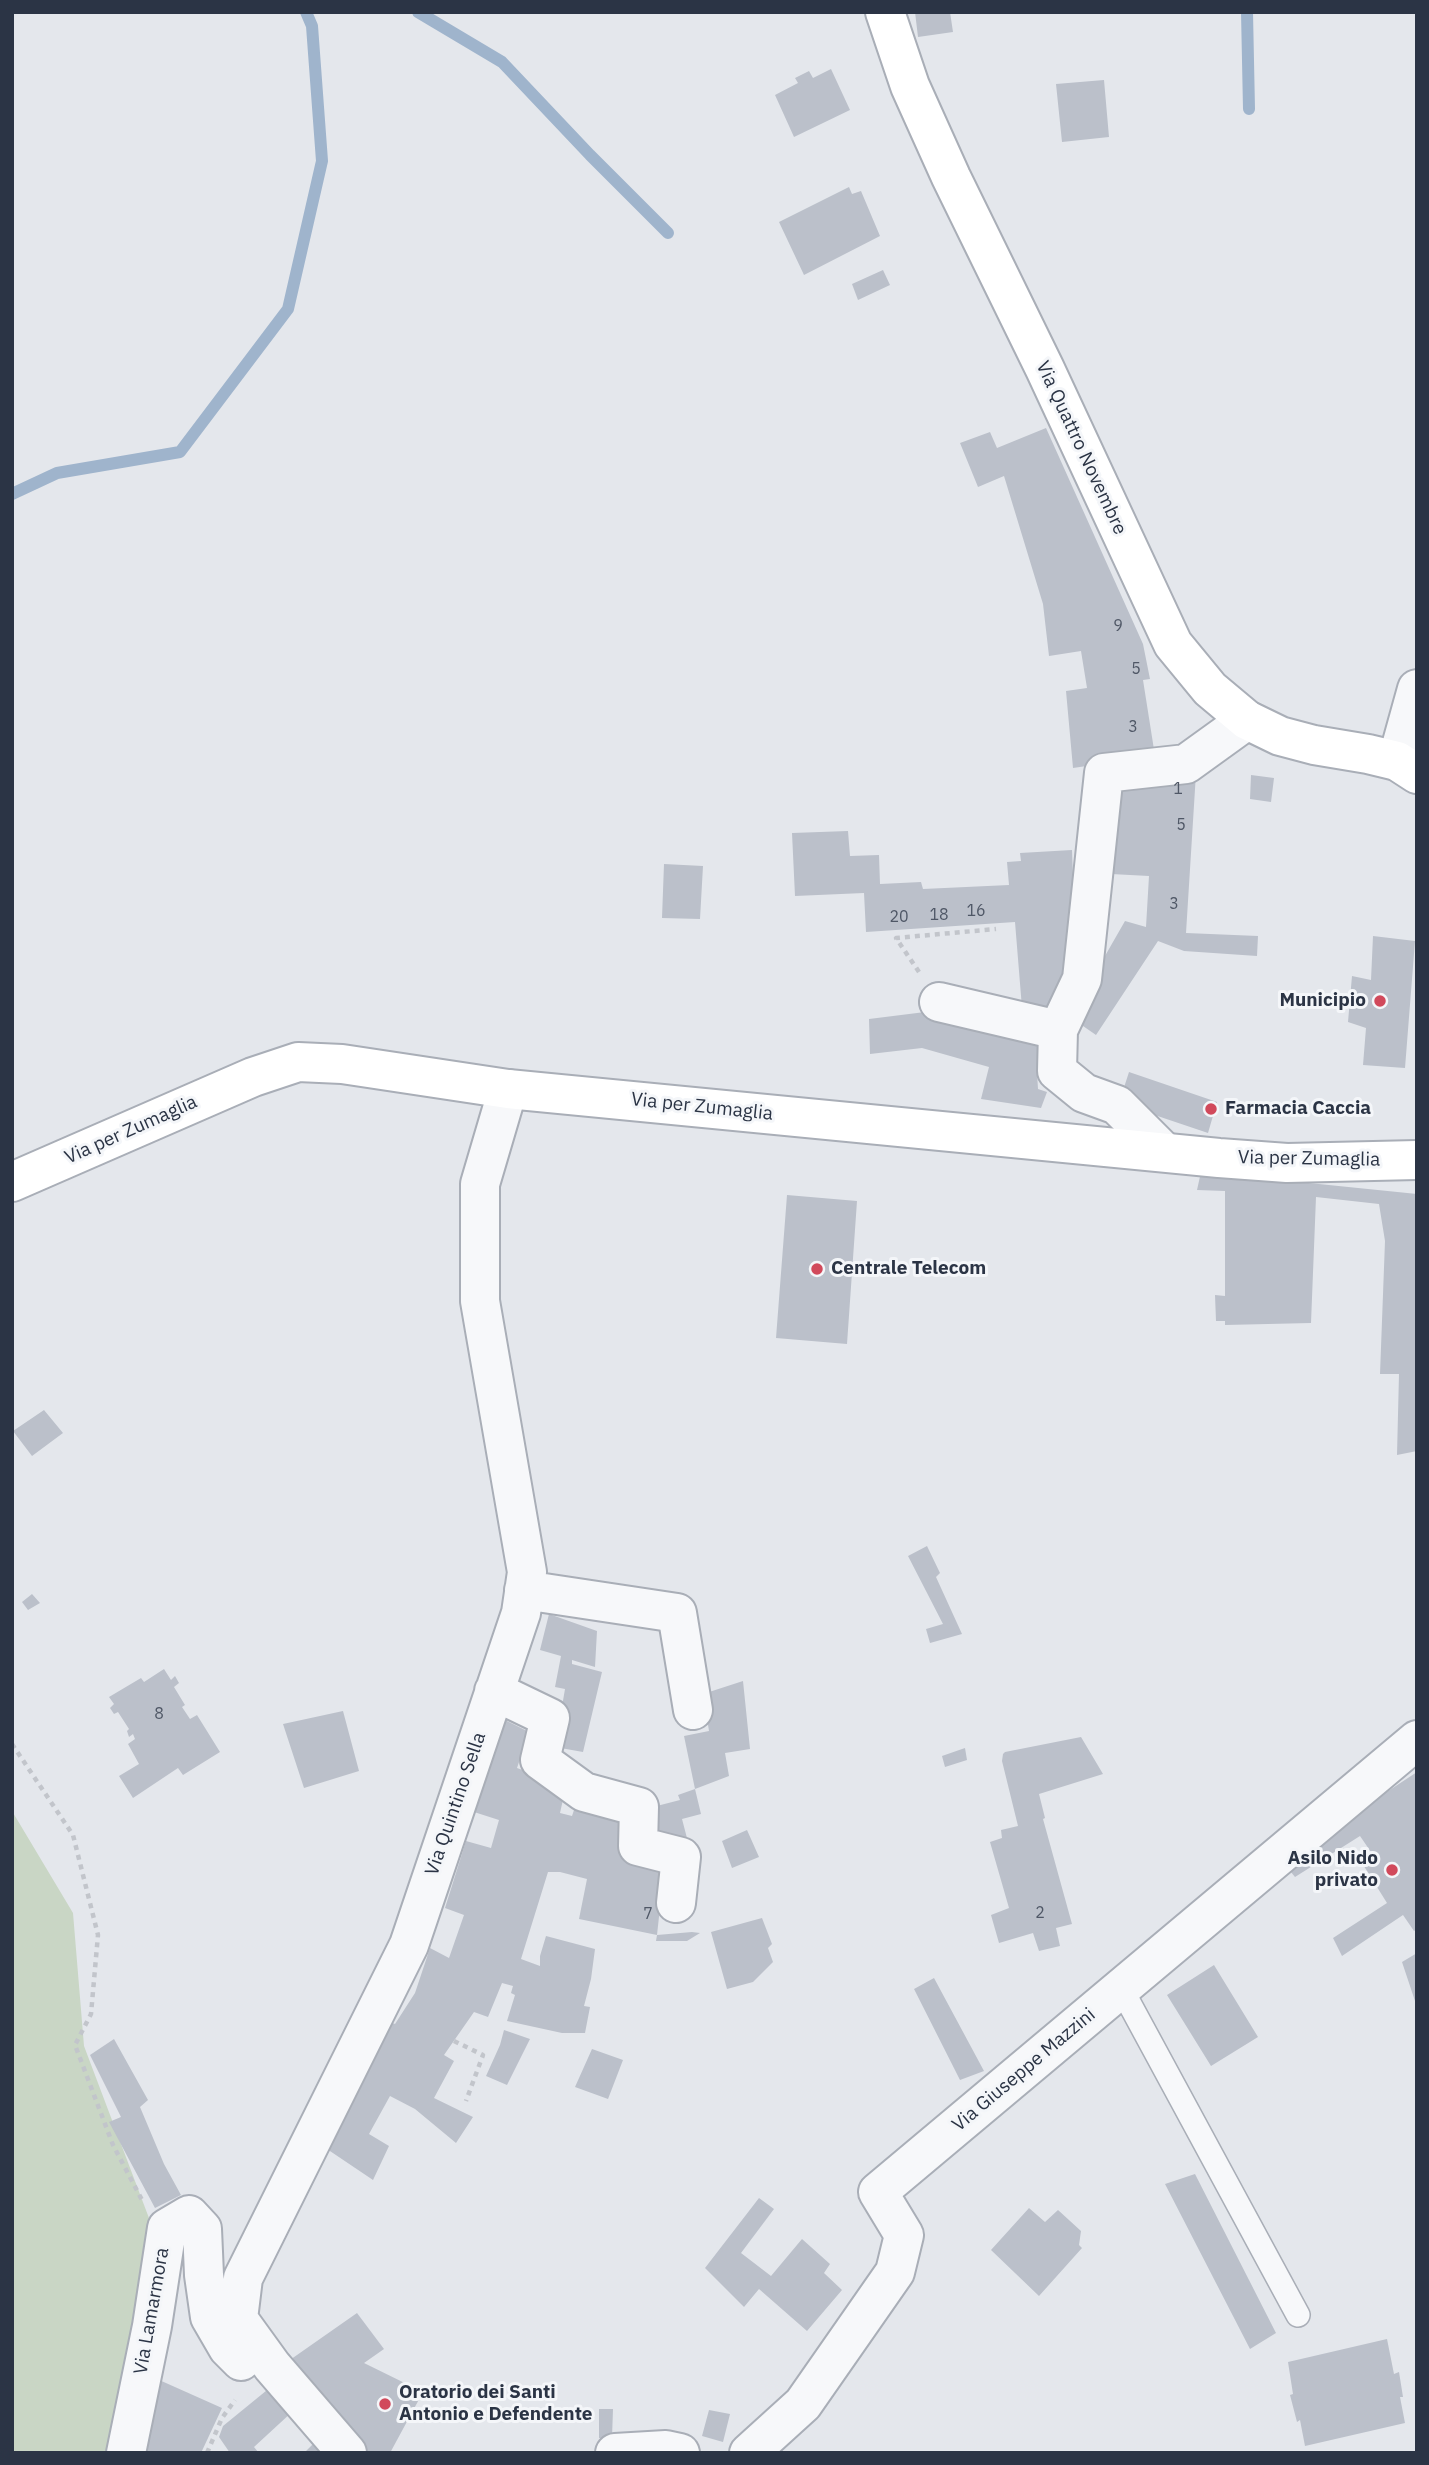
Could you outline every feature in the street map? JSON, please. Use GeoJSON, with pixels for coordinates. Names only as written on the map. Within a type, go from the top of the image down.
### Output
{"type":"FeatureCollection","features":[{"type":"Feature","properties":{"kind":"street","name":"Via Quattro Novembre"},"geometry":{"type":"LineString","coordinates":[[885,12],[909,86],[1173,644],[1210,689],[1247,720],[1291,739],[1407,768]]}},
{"type":"Feature","properties":{"kind":"street"},"geometry":{"type":"LineString","coordinates":[[1407,768],[1417,689]]}},
{"type":"Feature","properties":{"kind":"street"},"geometry":{"type":"LineString","coordinates":[[1164,1152],[1117,1105],[1084,1093],[1057,1071],[1058,1030],[1082,979],[1104,773],[1186,764],[1247,720]]}},
{"type":"Feature","properties":{"kind":"street"},"geometry":{"type":"LineString","coordinates":[[939,1002],[1058,1030]]}},
{"type":"Feature","properties":{"kind":"street","name":"Via per Zumaglia"},"geometry":{"type":"LineString","coordinates":[[12,1182],[253,1077],[298,1062],[342,1064],[508,1089],[1287,1163],[1417,1160]]}},
{"type":"Feature","properties":{"kind":"street","name":"Via Quintino Sella"},"geometry":{"type":"LineString","coordinates":[[347,2453],[262,2369],[239,2319],[243,2278],[409,1945],[521,1613],[527,1572],[480,1301],[481,1184],[508,1089]]}},
{"type":"Feature","properties":{"kind":"street"},"geometry":{"type":"LineString","coordinates":[[524,1590],[677,1613],[693,1710]]}},
{"type":"Feature","properties":{"kind":"street"},"geometry":{"type":"LineString","coordinates":[[494,1691],[550,1718],[540,1760],[584,1791],[639,1807],[638,1846],[681,1857],[676,1903]]}},
{"type":"Feature","properties":{"kind":"street","name":"Via Giuseppe Mazzini"},"geometry":{"type":"LineString","coordinates":[[749,2453],[803,2404],[895,2272],[904,2235],[878,2192],[1417,1740]]}},
{"type":"Feature","properties":{"kind":"street","name":"Via Lamarmora"},"geometry":{"type":"LineString","coordinates":[[126,2453],[152,2326],[167,2228],[189,2215],[202,2229],[204,2275],[210,2317],[228,2348],[262,2369]]}},
{"type":"Feature","properties":{"kind":"street"},"geometry":{"type":"LineString","coordinates":[[615,2453],[666,2449],[680,2453]]}},
{"type":"Feature","properties":{"kind":"lane"},"geometry":{"type":"LineString","coordinates":[[1121,1988],[1298,2315]]}},
{"type":"Feature","properties":{"kind":"path"},"geometry":{"type":"LineString","coordinates":[[939,1002],[896,938],[996,929]]}},
{"type":"Feature","properties":{"kind":"path"},"geometry":{"type":"LineString","coordinates":[[12,1744],[73,1835],[98,1935],[91,2014],[75,2045],[113,2145],[152,2216],[167,2228]]}},
{"type":"Feature","properties":{"kind":"path"},"geometry":{"type":"LineString","coordinates":[[454,2041],[483,2055],[466,2101]]}},
{"type":"Feature","properties":{"kind":"path"},"geometry":{"type":"LineString","coordinates":[[207,2453],[222,2418],[262,2369]]}},
{"type":"Feature","properties":{"kind":"green space"},"geometry":{"type":"Polygon","coordinates":[[[12,1811],[73,1913],[84,2046],[155,2234],[116,2453],[12,2453],[12,1811]]]}},
{"type":"Feature","properties":{"kind":"building"},"geometry":{"type":"Polygon","coordinates":[[[915,12],[950,12],[953,32],[918,37],[915,12]]]}},
{"type":"Feature","properties":{"kind":"building"},"geometry":{"type":"Polygon","coordinates":[[[831,69],[850,110],[794,137],[775,95],[798,83],[795,78],[809,71],[813,78],[831,69]]]}},
{"type":"Feature","properties":{"kind":"building"},"geometry":{"type":"Polygon","coordinates":[[[1104,80],[1109,137],[1062,142],[1056,84],[1104,80]]]}},
{"type":"Feature","properties":{"kind":"building"},"geometry":{"type":"Polygon","coordinates":[[[849,187],[852,194],[861,191],[880,236],[804,275],[779,222],[849,187]]]}},
{"type":"Feature","properties":{"kind":"building"},"geometry":{"type":"Polygon","coordinates":[[[883,270],[890,285],[858,300],[852,284],[883,270]]]}},
{"type":"Feature","properties":{"kind":"building"},"geometry":{"type":"Polygon","coordinates":[[[1046,428],[1143,644],[1150,679],[1143,680],[1155,756],[1073,768],[1066,691],[1087,688],[1081,651],[1049,656],[1043,604],[1004,476],[978,487],[960,443],[990,432],[997,448],[1046,428]]]}},
{"type":"Feature","properties":{"kind":"building"},"geometry":{"type":"Polygon","coordinates":[[[1196,773],[1186,933],[1258,936],[1257,956],[1184,951],[1158,941],[1096,1035],[1070,1017],[1125,921],[1146,927],[1149,876],[1111,874],[1124,774],[1196,773]]]}},
{"type":"Feature","properties":{"kind":"building"},"geometry":{"type":"Polygon","coordinates":[[[1251,775],[1274,778],[1271,802],[1250,799],[1251,775]]]}},
{"type":"Feature","properties":{"kind":"building"},"geometry":{"type":"Polygon","coordinates":[[[848,831],[850,856],[879,855],[880,884],[921,882],[923,889],[1009,885],[1007,862],[1021,861],[1020,853],[1072,850],[1076,956],[1057,1007],[1022,1008],[1015,922],[866,932],[864,893],[795,896],[792,833],[848,831]]]}},
{"type":"Feature","properties":{"kind":"building"},"geometry":{"type":"Polygon","coordinates":[[[664,864],[703,866],[700,919],[662,918],[664,864]]]}},
{"type":"Feature","properties":{"kind":"building","name":"Municipio"},"geometry":{"type":"Polygon","coordinates":[[[1373,936],[1415,941],[1405,1068],[1363,1065],[1366,1028],[1348,1022],[1352,976],[1371,980],[1373,936]]]}},
{"type":"Feature","properties":{"kind":"building"},"geometry":{"type":"Polygon","coordinates":[[[925,1012],[1042,1042],[1037,1073],[1038,1089],[1047,1092],[1041,1108],[981,1099],[989,1067],[922,1048],[870,1054],[869,1019],[925,1012]]]}},
{"type":"Feature","properties":{"kind":"building"},"geometry":{"type":"Polygon","coordinates":[[[1129,1072],[1217,1102],[1208,1133],[1119,1103],[1129,1072]]]}},
{"type":"Feature","properties":{"kind":"building"},"geometry":{"type":"Polygon","coordinates":[[[1201,1172],[1417,1194],[1417,1451],[1397,1455],[1399,1374],[1380,1374],[1385,1241],[1379,1204],[1316,1197],[1311,1323],[1225,1325],[1225,1321],[1216,1321],[1215,1295],[1225,1296],[1225,1191],[1197,1190],[1201,1172]]]}},
{"type":"Feature","properties":{"kind":"building","name":"Centrale Telecom"},"geometry":{"type":"Polygon","coordinates":[[[787,1195],[857,1201],[847,1344],[776,1338],[787,1195]]]}},
{"type":"Feature","properties":{"kind":"building"},"geometry":{"type":"Polygon","coordinates":[[[44,1410],[63,1433],[32,1456],[13,1431],[44,1410]]]}},
{"type":"Feature","properties":{"kind":"building"},"geometry":{"type":"Polygon","coordinates":[[[927,1546],[940,1573],[936,1577],[962,1634],[930,1643],[926,1629],[943,1624],[908,1556],[927,1546]]]}},
{"type":"Feature","properties":{"kind":"building"},"geometry":{"type":"Polygon","coordinates":[[[32,1594],[40,1603],[28,1610],[22,1602],[32,1594]]]}},
{"type":"Feature","properties":{"kind":"building"},"geometry":{"type":"Polygon","coordinates":[[[549,1614],[597,1631],[595,1667],[572,1660],[572,1664],[602,1672],[583,1752],[555,1747],[565,1689],[555,1687],[561,1656],[540,1650],[549,1614]]]}},
{"type":"Feature","properties":{"kind":"building"},"geometry":{"type":"Polygon","coordinates":[[[164,1669],[171,1680],[175,1676],[179,1683],[174,1687],[190,1719],[197,1715],[220,1752],[183,1775],[178,1768],[133,1798],[119,1776],[139,1764],[128,1744],[135,1739],[133,1734],[129,1737],[129,1729],[118,1712],[114,1714],[110,1708],[114,1704],[109,1697],[141,1678],[144,1682],[164,1669]]]}},
{"type":"Feature","properties":{"kind":"building"},"geometry":{"type":"Polygon","coordinates":[[[743,1681],[750,1749],[725,1753],[729,1776],[695,1789],[684,1736],[709,1731],[703,1694],[743,1681]]]}},
{"type":"Feature","properties":{"kind":"building"},"geometry":{"type":"Polygon","coordinates":[[[343,1711],[359,1771],[304,1788],[283,1724],[343,1711]]]}},
{"type":"Feature","properties":{"kind":"building"},"geometry":{"type":"Polygon","coordinates":[[[501,1718],[529,1732],[517,1768],[566,1786],[560,1813],[572,1816],[577,1801],[627,1815],[619,1855],[665,1862],[657,1935],[579,1919],[587,1879],[560,1872],[548,1872],[521,1959],[540,1966],[546,1936],[595,1949],[584,2006],[590,2007],[585,2033],[562,2033],[507,2021],[515,1995],[511,1993],[513,1986],[502,1983],[488,2017],[474,2012],[444,2055],[454,2061],[434,2098],[473,2117],[456,2143],[415,2109],[390,2096],[369,2134],[389,2146],[373,2180],[321,2145],[390,2022],[395,2024],[415,1993],[430,1948],[449,1958],[464,1915],[445,1908],[466,1841],[491,1848],[499,1820],[474,1812],[501,1718]]]}},
{"type":"Feature","properties":{"kind":"building"},"geometry":{"type":"Polygon","coordinates":[[[1081,1737],[1103,1774],[1039,1794],[1045,1818],[1043,1819],[1072,1924],[1056,1928],[1060,1946],[1039,1951],[1033,1933],[999,1943],[991,1915],[1009,1908],[990,1842],[1002,1838],[1001,1830],[1018,1826],[1002,1761],[1003,1754],[1081,1737]]]}},
{"type":"Feature","properties":{"kind":"building"},"geometry":{"type":"Polygon","coordinates":[[[965,1748],[967,1760],[945,1767],[942,1756],[965,1748]]]}},
{"type":"Feature","properties":{"kind":"building","name":"Asilo Nido privato"},"geometry":{"type":"Polygon","coordinates":[[[1417,1772],[1417,1929],[1414,1931],[1403,1915],[1342,1956],[1333,1938],[1387,1903],[1362,1863],[1373,1855],[1360,1836],[1295,1877],[1282,1861],[1417,1772]]]}},
{"type":"Feature","properties":{"kind":"building"},"geometry":{"type":"Polygon","coordinates":[[[695,1789],[701,1814],[682,1819],[688,1842],[656,1848],[649,1808],[680,1800],[678,1795],[695,1789]]]}},
{"type":"Feature","properties":{"kind":"building"},"geometry":{"type":"Polygon","coordinates":[[[747,1830],[759,1857],[732,1868],[722,1841],[747,1830]]]}},
{"type":"Feature","properties":{"kind":"building"},"geometry":{"type":"Polygon","coordinates":[[[762,1918],[772,1944],[768,1948],[773,1962],[753,1982],[727,1989],[711,1932],[762,1918]]]}},
{"type":"Feature","properties":{"kind":"building"},"geometry":{"type":"Polygon","coordinates":[[[700,1933],[687,1941],[656,1941],[657,1935],[700,1933]]]}},
{"type":"Feature","properties":{"kind":"building"},"geometry":{"type":"Polygon","coordinates":[[[1417,1953],[1417,2004],[1416,2004],[1402,1962],[1417,1953]]]}},
{"type":"Feature","properties":{"kind":"building"},"geometry":{"type":"Polygon","coordinates":[[[1214,1965],[1258,2037],[1211,2066],[1167,1995],[1214,1965]]]}},
{"type":"Feature","properties":{"kind":"building"},"geometry":{"type":"Polygon","coordinates":[[[934,1978],[984,2071],[960,2080],[914,1989],[934,1978]]]}},
{"type":"Feature","properties":{"kind":"building"},"geometry":{"type":"Polygon","coordinates":[[[504,2030],[530,2039],[507,2085],[486,2076],[504,2030]]]}},
{"type":"Feature","properties":{"kind":"building"},"geometry":{"type":"Polygon","coordinates":[[[114,2039],[148,2100],[140,2107],[164,2164],[181,2195],[155,2208],[109,2122],[121,2117],[90,2055],[114,2039]]]}},
{"type":"Feature","properties":{"kind":"building"},"geometry":{"type":"Polygon","coordinates":[[[592,2049],[623,2060],[608,2099],[575,2087],[592,2049]]]}},
{"type":"Feature","properties":{"kind":"building"},"geometry":{"type":"Polygon","coordinates":[[[1195,2174],[1276,2333],[1250,2349],[1165,2184],[1195,2174]]]}},
{"type":"Feature","properties":{"kind":"building"},"geometry":{"type":"Polygon","coordinates":[[[759,2198],[774,2209],[741,2253],[771,2276],[802,2239],[830,2264],[824,2273],[842,2290],[807,2331],[759,2289],[744,2307],[705,2268],[759,2198]]]}},
{"type":"Feature","properties":{"kind":"building"},"geometry":{"type":"Polygon","coordinates":[[[1029,2208],[1045,2222],[1058,2210],[1081,2231],[1079,2245],[1082,2248],[1039,2296],[991,2250],[1029,2208]]]}},
{"type":"Feature","properties":{"kind":"building"},"geometry":{"type":"Polygon","coordinates":[[[357,2313],[384,2349],[364,2363],[423,2392],[390,2453],[364,2453],[287,2362],[357,2313]]]}},
{"type":"Feature","properties":{"kind":"building"},"geometry":{"type":"Polygon","coordinates":[[[1387,2339],[1394,2374],[1399,2372],[1405,2423],[1305,2446],[1300,2420],[1297,2422],[1290,2395],[1293,2394],[1288,2362],[1387,2339]]]}},
{"type":"Feature","properties":{"kind":"building"},"geometry":{"type":"Polygon","coordinates":[[[157,2379],[222,2408],[201,2453],[139,2453],[157,2379]]]}},
{"type":"Feature","properties":{"kind":"building"},"geometry":{"type":"Polygon","coordinates":[[[272,2386],[292,2412],[254,2447],[259,2453],[230,2453],[219,2437],[223,2426],[272,2386]]]}},
{"type":"Feature","properties":{"kind":"building"},"geometry":{"type":"Polygon","coordinates":[[[599,2409],[613,2409],[612,2438],[599,2438],[599,2409]]]}},
{"type":"Feature","properties":{"kind":"building"},"geometry":{"type":"Polygon","coordinates":[[[709,2410],[730,2414],[723,2442],[702,2436],[709,2410]]]}},
{"type":"Feature","properties":{"kind":"building"},"geometry":{"type":"Polygon","coordinates":[[[316,2441],[327,2453],[304,2453],[316,2441]]]}},
{"type":"Feature","properties":{"kind":"waterway"},"geometry":{"type":"LineString","coordinates":[[12,494],[57,473],[180,452],[288,309],[322,161],[312,26],[306,12]]}},
{"type":"Feature","properties":{"kind":"waterway"},"geometry":{"type":"LineString","coordinates":[[418,12],[502,62],[668,233]]}},
{"type":"Feature","properties":{"kind":"waterway"},"geometry":{"type":"LineString","coordinates":[[1247,12],[1249,109]]}},
{"type":"Feature","properties":{"kind":"place","name":"Municipio"},"geometry":{"type":"Point","coordinates":[1380,1001]}},
{"type":"Feature","properties":{"kind":"place","name":"Farmacia Caccia"},"geometry":{"type":"Point","coordinates":[1211,1109]}},
{"type":"Feature","properties":{"kind":"place","name":"Centrale Telecom"},"geometry":{"type":"Point","coordinates":[817,1269]}},
{"type":"Feature","properties":{"kind":"place","name":"Asilo Nido privato"},"geometry":{"type":"Point","coordinates":[1392,1870]}},
{"type":"Feature","properties":{"kind":"place","name":"Oratorio dei Santi Antonio e Defendente"},"geometry":{"type":"Point","coordinates":[385,2404]}}]}
